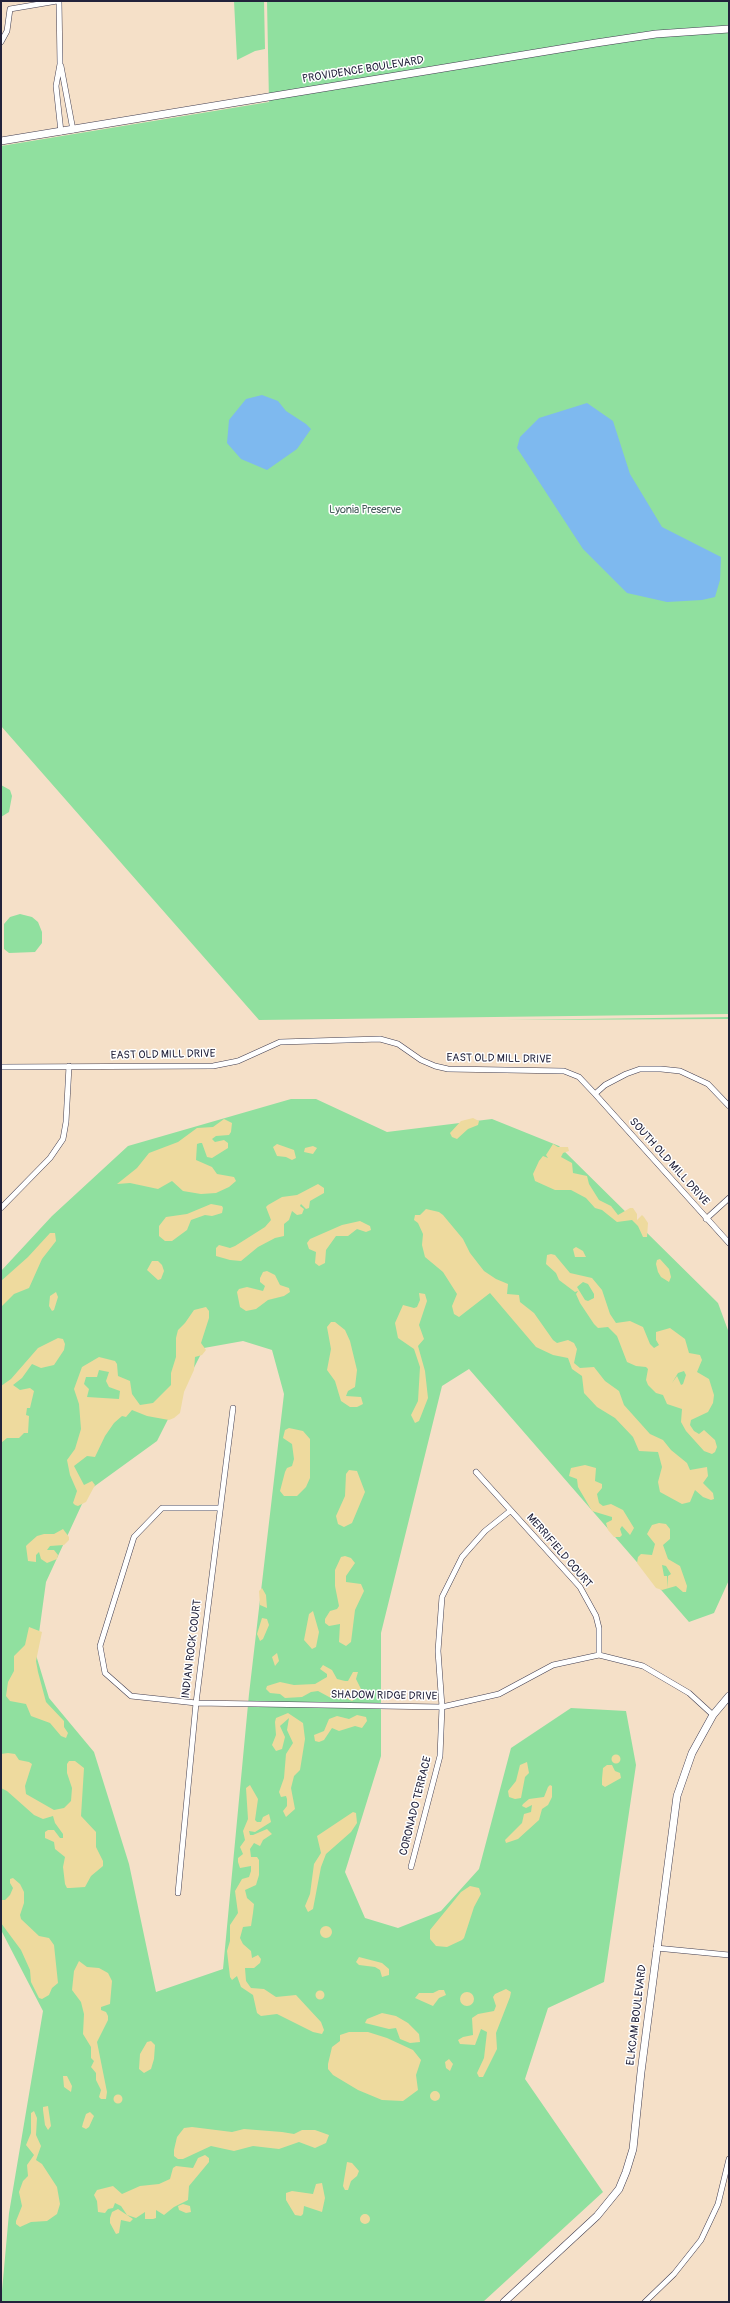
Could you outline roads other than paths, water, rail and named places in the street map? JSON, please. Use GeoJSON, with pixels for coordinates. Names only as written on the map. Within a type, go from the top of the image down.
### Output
{"type":"FeatureCollection","features":[{"type":"Feature","properties":{"kind":"main road","name":"PROVIDENCE BOULEVARD"},"geometry":{"type":"LineString","coordinates":[[1,142],[596,43],[656,34],[729,29]]}},
{"type":"Feature","properties":{"kind":"main road","name":"ELKCAM BOULEVARD"},"geometry":{"type":"LineString","coordinates":[[504,2302],[597,2216],[619,2189],[633,2149],[656,1948],[676,1796],[692,1753],[713,1715],[729,1696]]}},
{"type":"Feature","properties":{"kind":"street"},"geometry":{"type":"LineString","coordinates":[[1,42],[7,31],[10,9],[58,1],[60,64],[73,130]]}},
{"type":"Feature","properties":{"kind":"street"},"geometry":{"type":"LineString","coordinates":[[60,64],[56,86],[61,132]]}},
{"type":"Feature","properties":{"kind":"street","name":"EAST OLD MILL DRIVE"},"geometry":{"type":"LineString","coordinates":[[1,1067],[213,1066],[238,1061],[280,1042],[380,1039],[398,1044],[421,1060],[448,1070],[564,1071],[579,1077],[595,1094]]}},
{"type":"Feature","properties":{"kind":"street"},"geometry":{"type":"LineString","coordinates":[[1,1208],[50,1158],[63,1139],[66,1122],[69,1066]]}},
{"type":"Feature","properties":{"kind":"street"},"geometry":{"type":"LineString","coordinates":[[595,1094],[605,1085],[626,1074],[640,1070],[661,1069],[680,1071],[708,1084],[729,1106]]}},
{"type":"Feature","properties":{"kind":"street","name":"SOUTH OLD MILL DRIVE"},"geometry":{"type":"LineString","coordinates":[[595,1094],[729,1243]]}},
{"type":"Feature","properties":{"kind":"street"},"geometry":{"type":"LineString","coordinates":[[706,1219],[729,1198]]}},
{"type":"Feature","properties":{"kind":"street","name":"INDIAN ROCK COURT"},"geometry":{"type":"LineString","coordinates":[[178,1893],[196,1703],[233,1408]]}},
{"type":"Feature","properties":{"kind":"street","name":"MERRIFIELD COURT"},"geometry":{"type":"LineString","coordinates":[[476,1472],[584,1593],[596,1616],[599,1628],[599,1655]]}},
{"type":"Feature","properties":{"kind":"street","name":"SHADOW RIDGE DRIVE"},"geometry":{"type":"LineString","coordinates":[[220,1508],[162,1508],[134,1537],[100,1646],[105,1673],[132,1696],[196,1703],[442,1707],[498,1694],[553,1665],[599,1655],[643,1666],[689,1693],[713,1715]]}},
{"type":"Feature","properties":{"kind":"street","name":"CORONADO TERRACE"},"geometry":{"type":"LineString","coordinates":[[412,1867],[440,1756],[442,1707],[438,1651],[442,1597],[462,1557],[485,1531],[510,1511]]}},
{"type":"Feature","properties":{"kind":"street"},"geometry":{"type":"LineString","coordinates":[[656,1948],[729,1955]]}},
{"type":"Feature","properties":{"kind":"street"},"geometry":{"type":"LineString","coordinates":[[645,2302],[674,2274],[701,2240],[718,2204],[729,2160]]}},
{"type":"Feature","properties":{"kind":"water"},"geometry":{"type":"Polygon","coordinates":[[[262,395],[278,401],[286,411],[311,429],[297,449],[267,470],[241,459],[227,443],[229,420],[246,399],[262,395]]]}},
{"type":"Feature","properties":{"kind":"water"},"geometry":{"type":"Polygon","coordinates":[[[587,403],[613,421],[630,474],[662,527],[721,557],[720,580],[715,597],[702,600],[667,602],[627,593],[583,549],[517,448],[520,437],[539,418],[587,403]]]}},
{"type":"Feature","properties":{"kind":"park label","name":"Lyonia Preserve"},"geometry":{"type":"Point","coordinates":[365,510]}}]}
